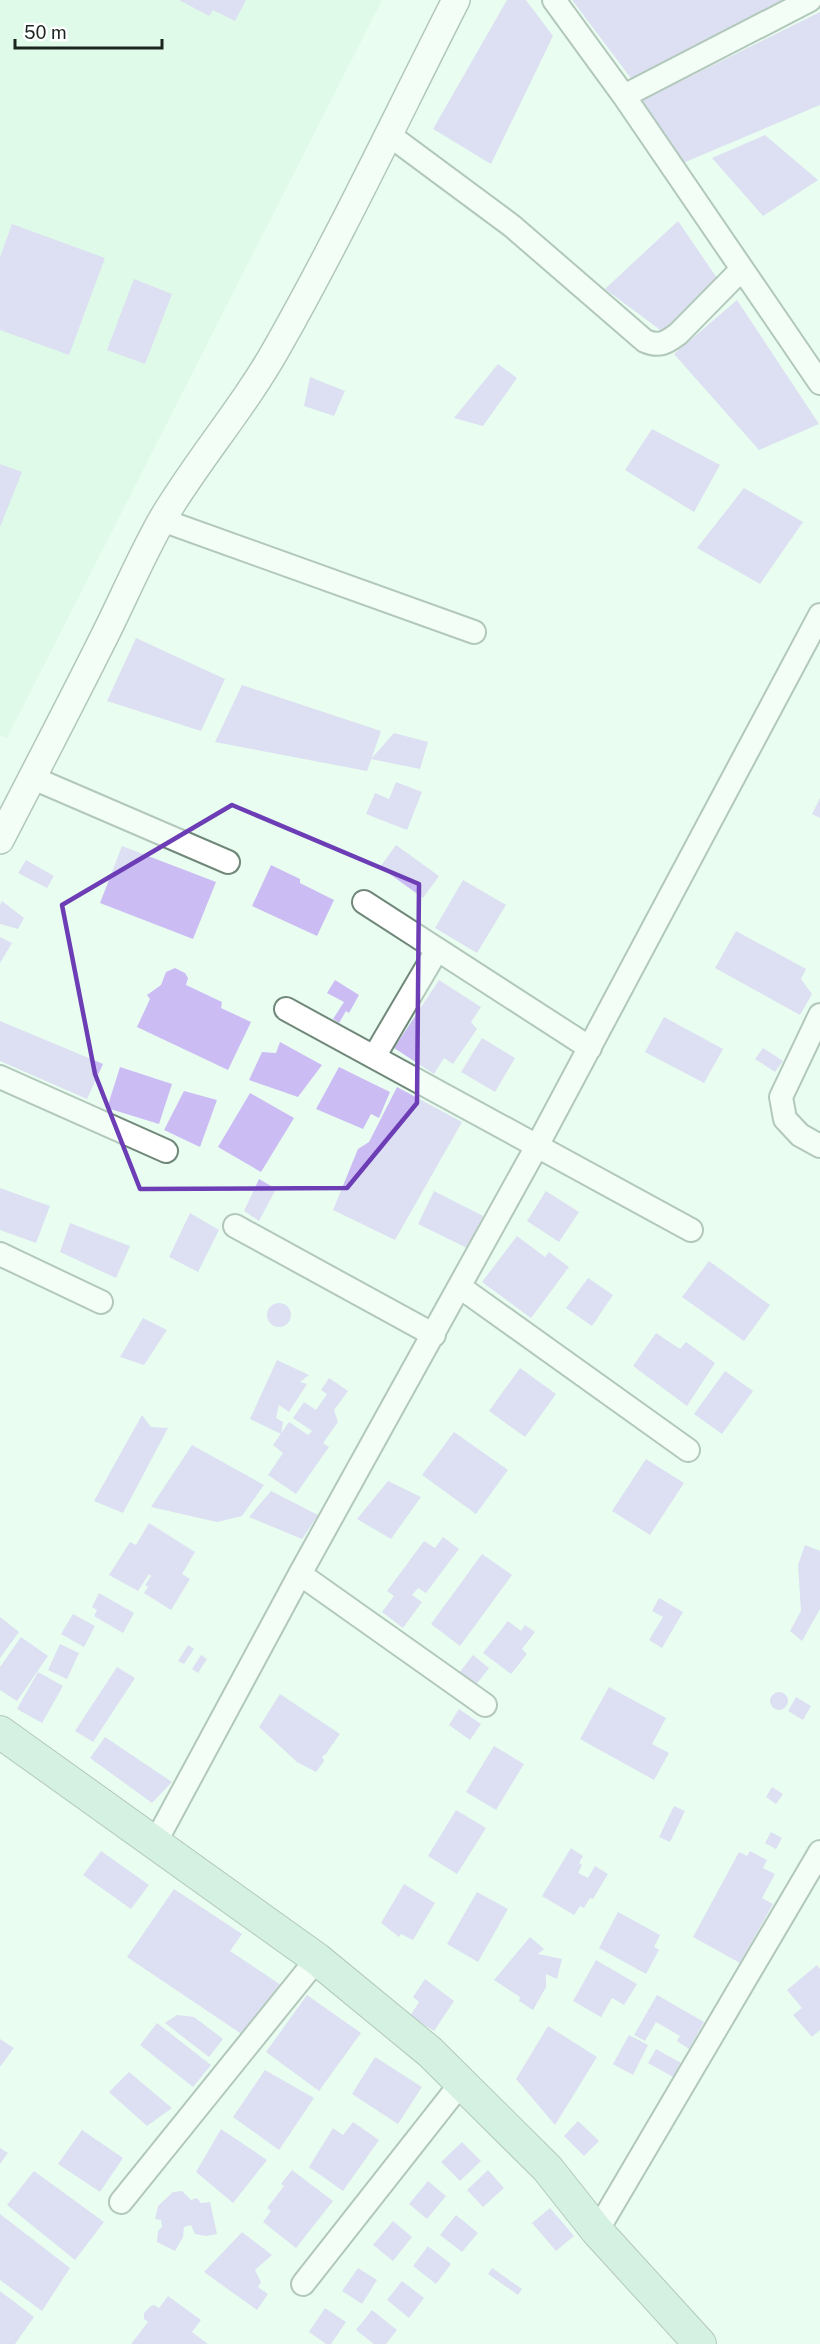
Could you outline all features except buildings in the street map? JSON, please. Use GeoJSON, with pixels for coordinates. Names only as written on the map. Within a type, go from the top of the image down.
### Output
{"type":"FeatureCollection","features":[{"type":"Feature","properties":{"kind":"main road"},"geometry":{"type":"LineString","coordinates":[[0,1732],[317,1959],[430,2052],[547,2168],[597,2231],[700,2344]]}},
{"type":"Feature","properties":{"kind":"street"},"geometry":{"type":"LineString","coordinates":[[0,840],[7,808],[33,778],[162,520],[194,469],[256,384],[278,346],[324,262],[456,0]]}},
{"type":"Feature","properties":{"kind":"street"},"geometry":{"type":"LineString","coordinates":[[554,0],[624,96],[820,383]]}},
{"type":"Feature","properties":{"kind":"street"},"geometry":{"type":"LineString","coordinates":[[624,96],[810,0]]}},
{"type":"Feature","properties":{"kind":"street"},"geometry":{"type":"LineString","coordinates":[[388,134],[512,226],[645,341],[656,345],[667,342],[678,334],[742,269]]}},
{"type":"Feature","properties":{"kind":"street"},"geometry":{"type":"LineString","coordinates":[[162,520],[474,632]]}},
{"type":"Feature","properties":{"kind":"street"},"geometry":{"type":"LineString","coordinates":[[155,1843],[300,1574],[537,1146],[820,615]]}},
{"type":"Feature","properties":{"kind":"street"},"geometry":{"type":"LineString","coordinates":[[33,778],[228,862]]}},
{"type":"Feature","properties":{"kind":"street"},"geometry":{"type":"LineString","coordinates":[[364,902],[590,1048]]}},
{"type":"Feature","properties":{"kind":"street"},"geometry":{"type":"LineString","coordinates":[[374,1056],[437,950]]}},
{"type":"Feature","properties":{"kind":"street"},"geometry":{"type":"LineString","coordinates":[[286,1009],[691,1230]]}},
{"type":"Feature","properties":{"kind":"street"},"geometry":{"type":"LineString","coordinates":[[820,1015],[781,1097],[785,1119],[800,1135],[820,1146]]}},
{"type":"Feature","properties":{"kind":"street"},"geometry":{"type":"LineString","coordinates":[[0,1077],[166,1151]]}},
{"type":"Feature","properties":{"kind":"street"},"geometry":{"type":"LineString","coordinates":[[235,1226],[434,1335]]}},
{"type":"Feature","properties":{"kind":"street"},"geometry":{"type":"LineString","coordinates":[[0,1254],[101,1302]]}},
{"type":"Feature","properties":{"kind":"street"},"geometry":{"type":"LineString","coordinates":[[460,1287],[688,1450]]}},
{"type":"Feature","properties":{"kind":"street"},"geometry":{"type":"LineString","coordinates":[[300,1574],[485,1705]]}},
{"type":"Feature","properties":{"kind":"street"},"geometry":{"type":"LineString","coordinates":[[597,2231],[820,1852]]}},
{"type":"Feature","properties":{"kind":"street"},"geometry":{"type":"LineString","coordinates":[[121,2202],[317,1959]]}},
{"type":"Feature","properties":{"kind":"street"},"geometry":{"type":"LineString","coordinates":[[303,2284],[462,2082]]}},
{"type":"Feature","properties":{"kind":"highlighted area"},"geometry":{"type":"Polygon","coordinates":[[[232,805],[419,884],[417,1103],[347,1188],[140,1189],[95,1074],[62,905],[232,805]]]}},
{"type":"Feature","properties":{"kind":"shaded area"},"geometry":{"type":"Polygon","coordinates":[[[0,0],[382,0],[7,738],[0,735],[0,0]]]}}]}
